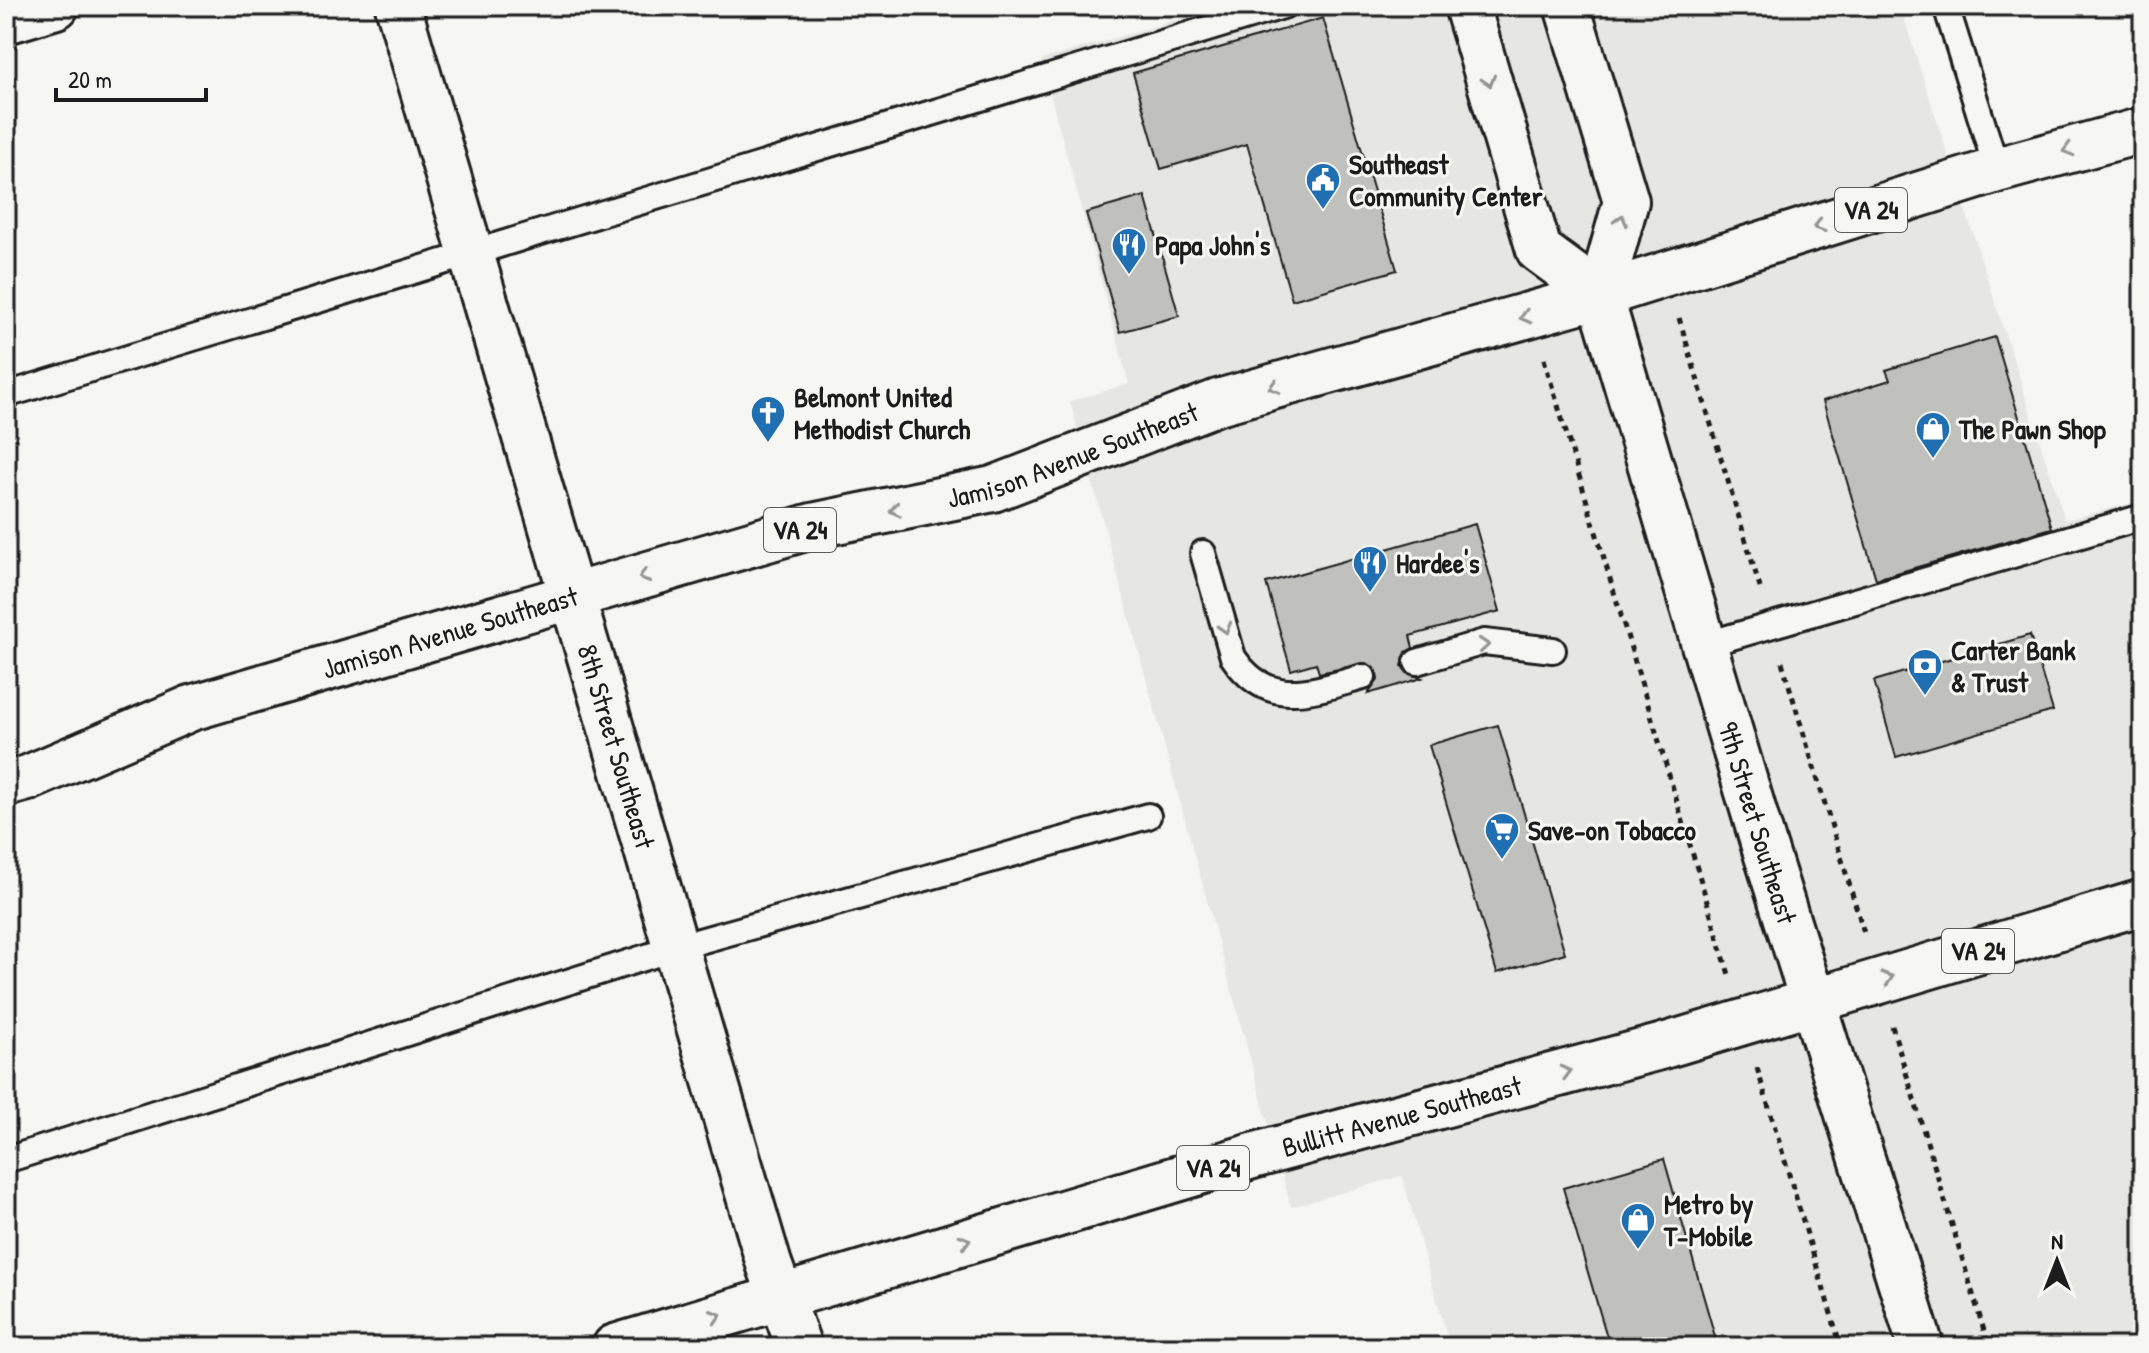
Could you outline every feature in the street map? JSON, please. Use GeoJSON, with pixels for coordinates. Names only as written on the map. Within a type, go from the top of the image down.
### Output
{"type":"FeatureCollection","features":[{"type":"Feature","properties":{"kind":"main road"},"geometry":{"type":"LineString","coordinates":[[6,21],[56,6]]}},
{"type":"Feature","properties":{"kind":"main road","name":"8th Street Southeast"},"geometry":{"type":"LineString","coordinates":[[398,6],[779,1296],[799,1347]]}},
{"type":"Feature","properties":{"kind":"main road"},"geometry":{"type":"LineString","coordinates":[[1467,6],[1539,250],[1600,295],[1626,201],[1567,6]]}},
{"type":"Feature","properties":{"kind":"main road","name":"Jamison Avenue Southeast"},"geometry":{"type":"LineString","coordinates":[[6,784],[28,778],[191,708],[812,526],[993,489],[1218,402],[1600,295],[1997,170],[2143,130]]}},
{"type":"Feature","properties":{"kind":"main road","name":"9th Street Southeast"},"geometry":{"type":"LineString","coordinates":[[1600,295],[1704,645],[1921,1347]]}},
{"type":"Feature","properties":{"kind":"main road","name":"Bullitt Avenue Southeast"},"geometry":{"type":"LineString","coordinates":[[615,1347],[1256,1155],[1660,1047],[2143,902]]}},
{"type":"Feature","properties":{"kind":"lane"},"geometry":{"type":"LineString","coordinates":[[6,395],[1283,6]]}},
{"type":"Feature","properties":{"kind":"lane"},"geometry":{"type":"LineString","coordinates":[[1946,6],[1997,170]]}},
{"type":"Feature","properties":{"kind":"lane"},"geometry":{"type":"LineString","coordinates":[[1704,645],[2143,517]]}},
{"type":"Feature","properties":{"kind":"lane"},"geometry":{"type":"LineString","coordinates":[[1203,553],[1233,657],[1252,679],[1281,693],[1307,693],[1363,677]]}},
{"type":"Feature","properties":{"kind":"lane"},"geometry":{"type":"LineString","coordinates":[[1417,662],[1484,642],[1553,650]]}},
{"type":"Feature","properties":{"kind":"lane"},"geometry":{"type":"LineString","coordinates":[[6,1160],[678,947],[1148,816]]}},
{"type":"Feature","properties":{"kind":"path"},"geometry":{"type":"LineString","coordinates":[[1666,274],[1989,1347]]}},
{"type":"Feature","properties":{"kind":"path"},"geometry":{"type":"LineString","coordinates":[[1531,315],[1841,1347]]}},
{"type":"Feature","properties":{"kind":"shaded area"},"geometry":{"type":"Polygon","coordinates":[[[1222,6],[1900,6],[2065,520],[2140,501],[2143,511],[2143,1347],[1450,1347],[1402,1176],[1291,1207],[1070,401],[1129,384],[1041,60],[1222,6]]]}},
{"type":"Feature","properties":{"kind":"building"},"geometry":{"type":"Polygon","coordinates":[[[1323,18],[1397,270],[1292,300],[1247,144],[1161,169],[1133,73],[1323,18]]]}},
{"type":"Feature","properties":{"kind":"building"},"geometry":{"type":"Polygon","coordinates":[[[1145,196],[1179,316],[1120,332],[1086,213],[1145,196]]]}},
{"type":"Feature","properties":{"kind":"building"},"geometry":{"type":"Polygon","coordinates":[[[1995,337],[2052,528],[1876,579],[1823,401],[1890,380],[1886,370],[1995,337]]]}},
{"type":"Feature","properties":{"kind":"building"},"geometry":{"type":"Polygon","coordinates":[[[1475,524],[1500,611],[1410,636],[1413,648],[1406,652],[1402,666],[1407,673],[1422,678],[1368,694],[1378,680],[1377,672],[1367,663],[1319,673],[1316,663],[1291,670],[1266,583],[1475,524]]]}},
{"type":"Feature","properties":{"kind":"building"},"geometry":{"type":"Polygon","coordinates":[[[2030,635],[2053,711],[1896,757],[1874,681],[2030,635]]]}},
{"type":"Feature","properties":{"kind":"building"},"geometry":{"type":"Polygon","coordinates":[[[1498,725],[1565,953],[1497,973],[1429,745],[1498,725]]]}},
{"type":"Feature","properties":{"kind":"building"},"geometry":{"type":"Polygon","coordinates":[[[1664,1159],[1718,1347],[1610,1347],[1563,1188],[1664,1159]]]}},
{"type":"Feature","properties":{"kind":"place","name":"Southeast Community Center"},"geometry":{"type":"Point","coordinates":[1323,211]}},
{"type":"Feature","properties":{"kind":"place","name":"Papa John's"},"geometry":{"type":"Point","coordinates":[1129,276]}},
{"type":"Feature","properties":{"kind":"place","name":"Belmont United Methodist Church"},"geometry":{"type":"Point","coordinates":[768,444]}},
{"type":"Feature","properties":{"kind":"place","name":"The Pawn Shop"},"geometry":{"type":"Point","coordinates":[1933,460]}},
{"type":"Feature","properties":{"kind":"place","name":"Hardee's"},"geometry":{"type":"Point","coordinates":[1370,594]}},
{"type":"Feature","properties":{"kind":"place","name":"Carter Bank & Trust"},"geometry":{"type":"Point","coordinates":[1925,697]}},
{"type":"Feature","properties":{"kind":"place","name":"Save-on Tobacco"},"geometry":{"type":"Point","coordinates":[1502,861]}},
{"type":"Feature","properties":{"kind":"place","name":"Metro by T-Mobile"},"geometry":{"type":"Point","coordinates":[1638,1251]}}]}
